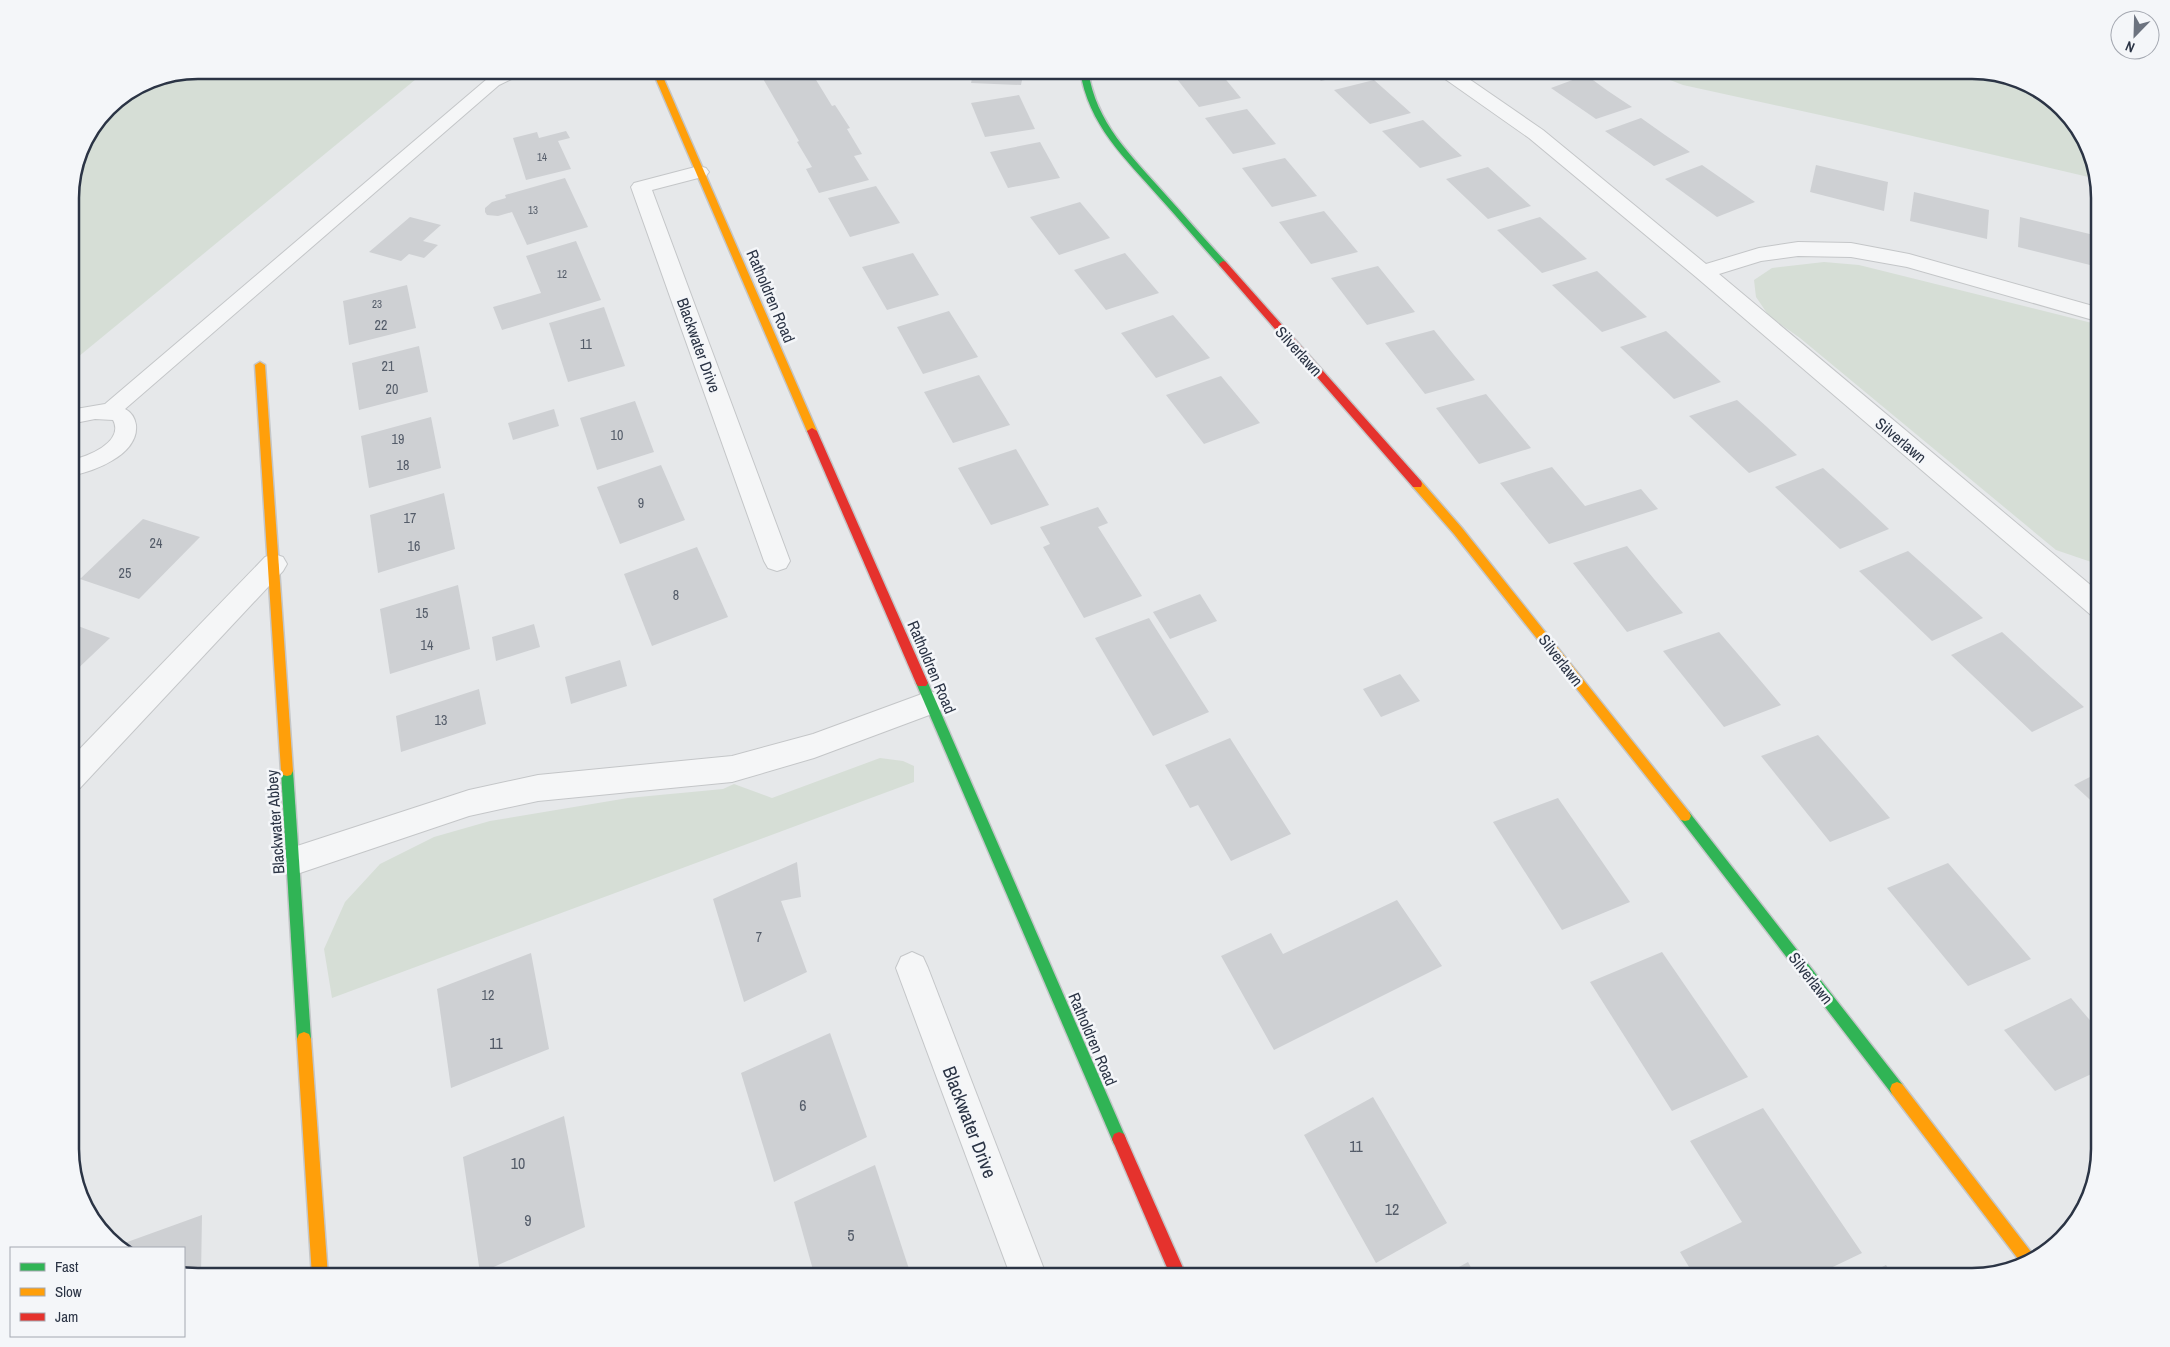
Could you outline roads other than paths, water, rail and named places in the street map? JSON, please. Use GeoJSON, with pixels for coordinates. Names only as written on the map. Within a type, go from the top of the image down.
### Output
{"type":"FeatureCollection","features":[{"type":"Feature","properties":{"kind":"street","name":"Ratholdren Road"},"geometry":{"type":"LineString","coordinates":[[660,79],[1175,1268]]}},
{"type":"Feature","properties":{"kind":"street","name":"Silverlawn"},"geometry":{"type":"LineString","coordinates":[[1084,79],[1093,105],[1114,139],[1458,531],[1750,898],[2025,1256]]}},
{"type":"Feature","properties":{"kind":"street","name":"Silverlawn"},"geometry":{"type":"LineString","coordinates":[[1457,79],[1536,134],[1703,272],[2091,600]]}},
{"type":"Feature","properties":{"kind":"street","name":"Blackwater Drive"},"geometry":{"type":"LineString","coordinates":[[699,172],[641,187],[777,561]]}},
{"type":"Feature","properties":{"kind":"street"},"geometry":{"type":"LineString","coordinates":[[1703,272],[1759,255],[1798,248],[1851,250],[1909,261],[2091,312]]}},
{"type":"Feature","properties":{"kind":"street","name":"Blackwater Abbey"},"geometry":{"type":"LineString","coordinates":[[260,365],[319,1268]]}},
{"type":"Feature","properties":{"kind":"street"},"geometry":{"type":"LineString","coordinates":[[79,770],[274,564]]}},
{"type":"Feature","properties":{"kind":"street"},"geometry":{"type":"LineString","coordinates":[[294,861],[469,803],[538,788],[732,769],[814,746],[930,703]]}},
{"type":"Feature","properties":{"kind":"street","name":"Blackwater Drive"},"geometry":{"type":"LineString","coordinates":[[912,968],[1026,1268]]}},
{"type":"Feature","properties":{"kind":"lane"},"geometry":{"type":"LineString","coordinates":[[110,411],[487,86],[499,79]]}},
{"type":"Feature","properties":{"kind":"lane"},"geometry":{"type":"LineString","coordinates":[[79,414],[110,411],[119,415],[125,421],[126,429],[123,438],[103,456],[79,466]]}}]}
